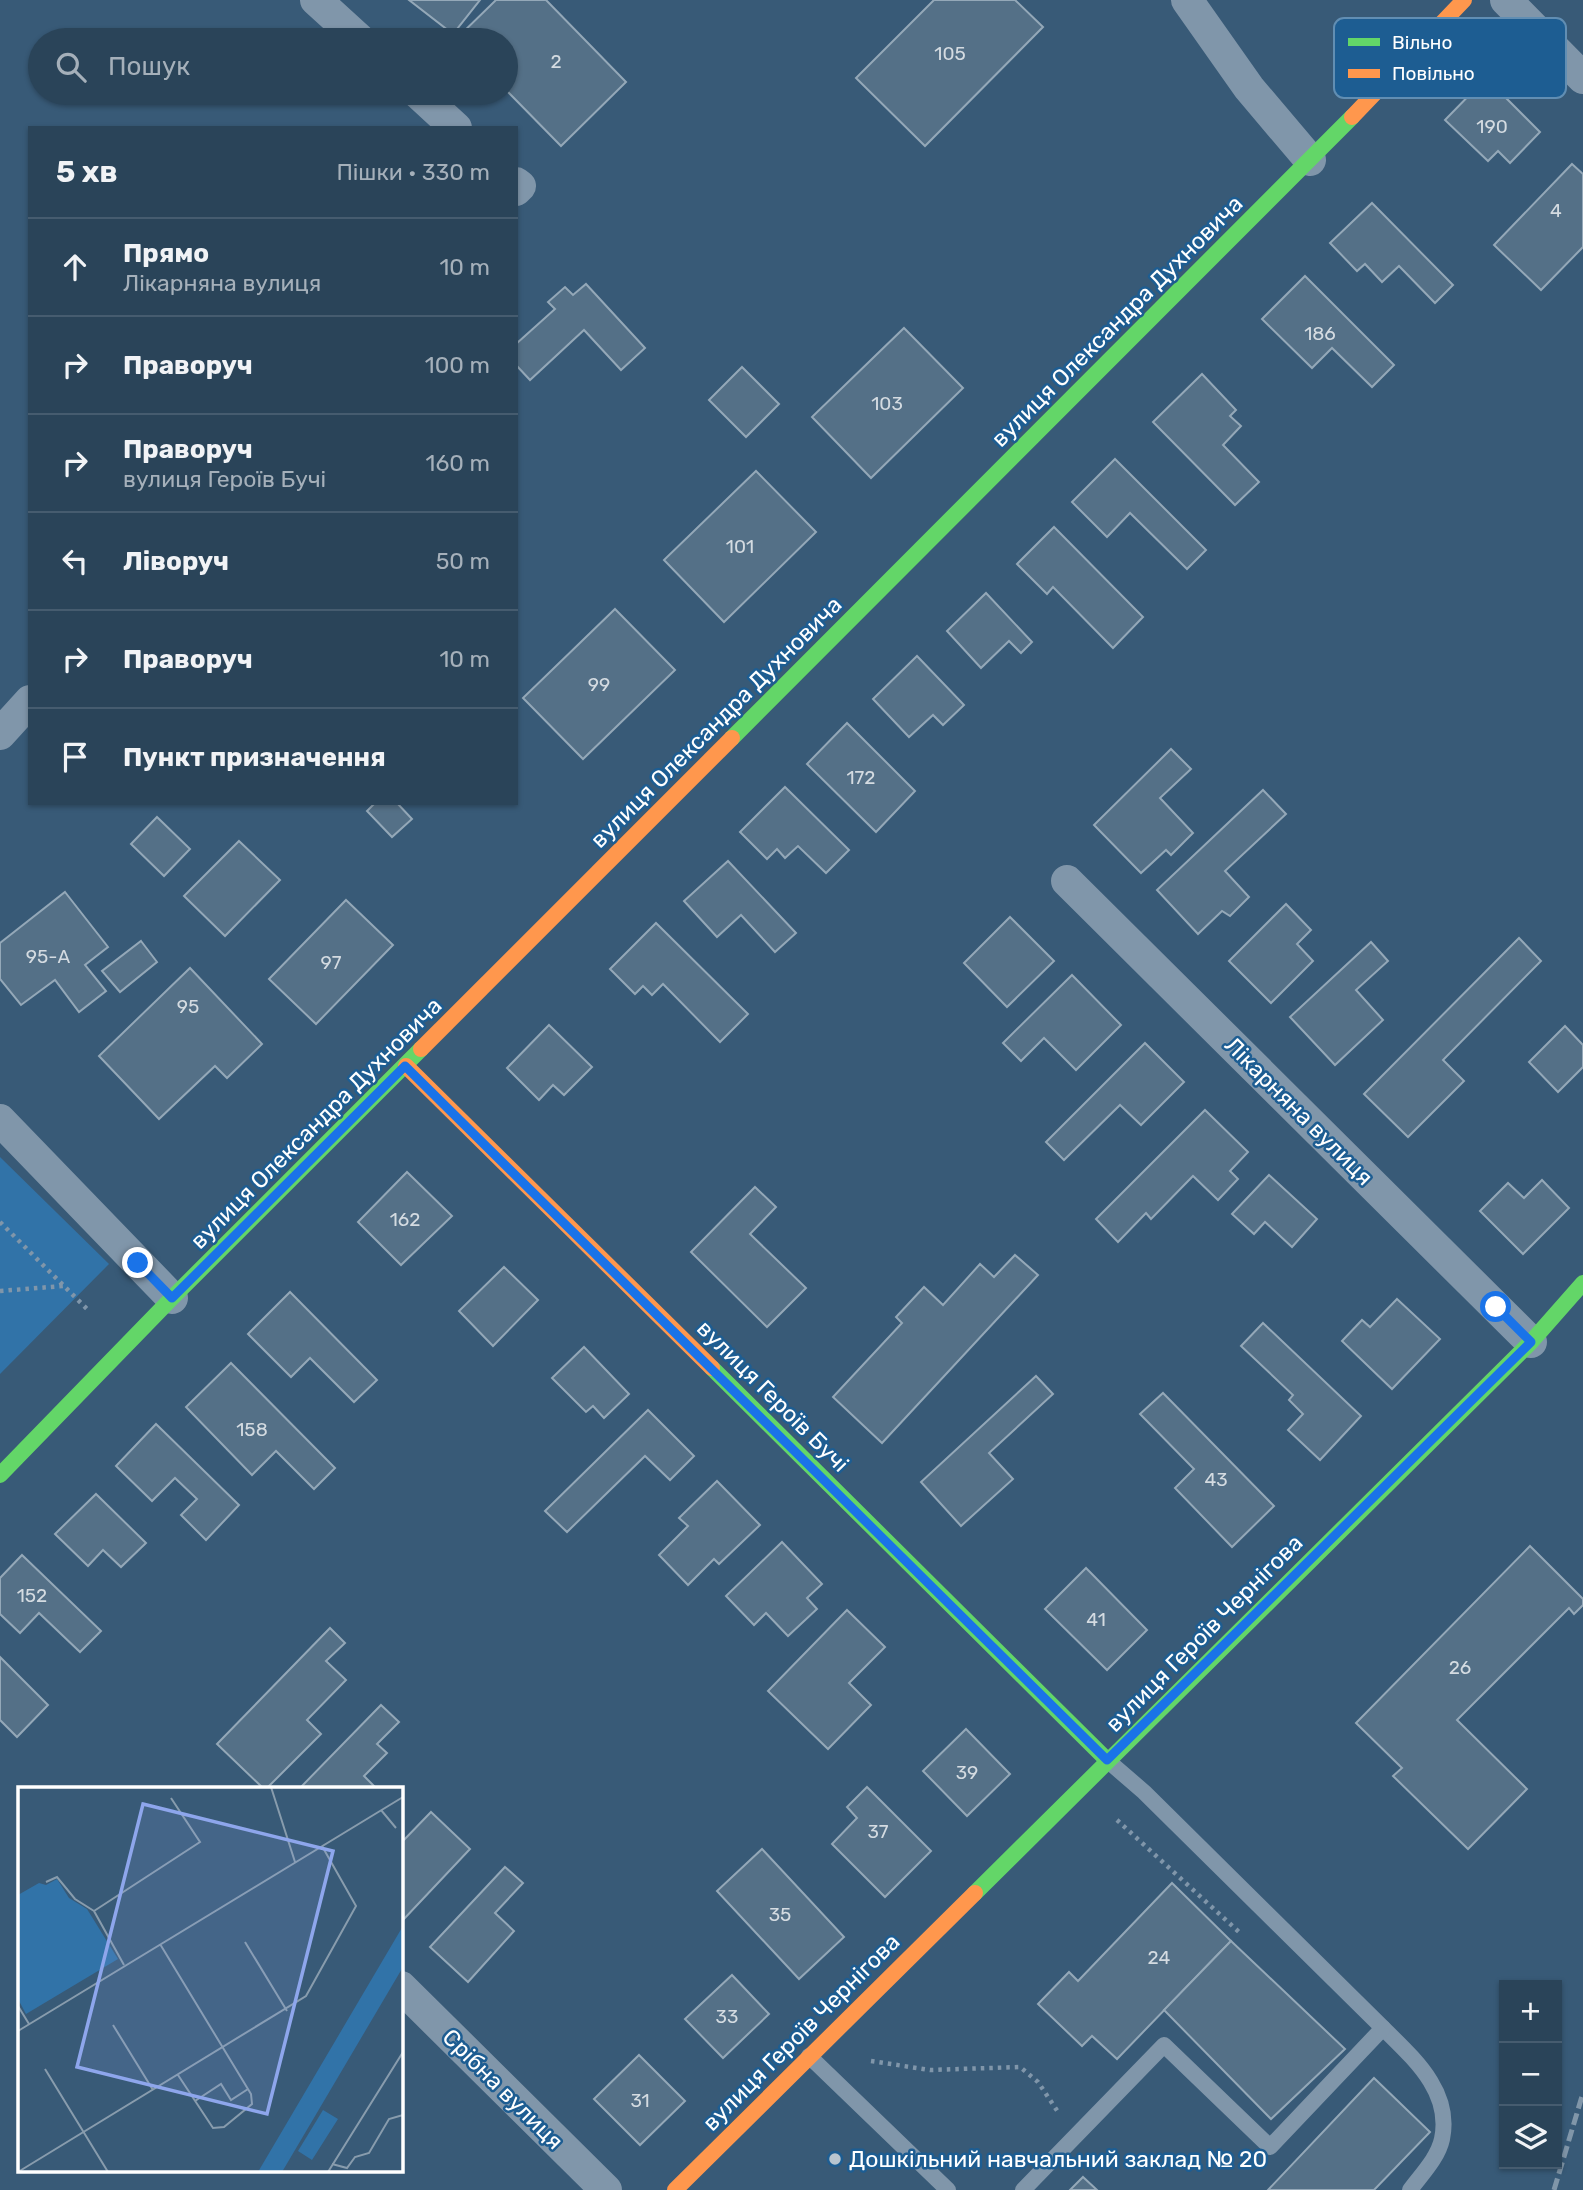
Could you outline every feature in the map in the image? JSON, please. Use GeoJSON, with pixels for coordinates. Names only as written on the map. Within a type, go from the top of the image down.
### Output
{"type":"FeatureCollection","features":[{"type":"Feature","properties":{"kind":"street"},"geometry":{"type":"LineString","coordinates":[[316,0],[347,28]]}},
{"type":"Feature","properties":{"kind":"street"},"geometry":{"type":"LineString","coordinates":[[1187,0],[1249,89],[1310,160]]}},
{"type":"Feature","properties":{"kind":"street","name":"вулиця Олександра Духновича"},"geometry":{"type":"LineString","coordinates":[[1447,18],[1464,0]]}},
{"type":"Feature","properties":{"kind":"street"},"geometry":{"type":"LineString","coordinates":[[1506,0],[1524,18]]}},
{"type":"Feature","properties":{"kind":"street"},"geometry":{"type":"LineString","coordinates":[[1566,61],[1583,78]]}},
{"type":"Feature","properties":{"kind":"street","name":"вулиця Олександра Духновича"},"geometry":{"type":"LineString","coordinates":[[0,1475],[172,1298],[1370,98]]}},
{"type":"Feature","properties":{"kind":"street"},"geometry":{"type":"LineString","coordinates":[[431,105],[454,126]]}},
{"type":"Feature","properties":{"kind":"street"},"geometry":{"type":"LineString","coordinates":[[0,734],[28,703]]}},
{"type":"Feature","properties":{"kind":"street","name":"Лікарняна вулиця"},"geometry":{"type":"LineString","coordinates":[[1067,881],[1531,1342]]}},
{"type":"Feature","properties":{"kind":"street","name":"вулиця Героїв Бучі"},"geometry":{"type":"LineString","coordinates":[[405,1066],[1107,1760]]}},
{"type":"Feature","properties":{"kind":"street"},"geometry":{"type":"LineString","coordinates":[[0,1120],[172,1298]]}},
{"type":"Feature","properties":{"kind":"street","name":"вулиця Героїв Чернігова"},"geometry":{"type":"LineString","coordinates":[[675,2190],[1531,1342],[1583,1283]]}},
{"type":"Feature","properties":{"kind":"street","name":"Срібна вулиця"},"geometry":{"type":"LineString","coordinates":[[402,1988],[606,2190]]}},
{"type":"Feature","properties":{"kind":"lane"},"geometry":{"type":"LineString","coordinates":[[1107,1760],[1144,1792],[1383,2028],[1432,2081],[1442,2107],[1442,2139],[1428,2167],[1410,2190]]}},
{"type":"Feature","properties":{"kind":"lane"},"geometry":{"type":"LineString","coordinates":[[1024,2190],[1164,2045],[1270,2147],[1383,2028]]}},
{"type":"Feature","properties":{"kind":"lane"},"geometry":{"type":"LineString","coordinates":[[809,2056],[948,2190]]}},
{"type":"Feature","properties":{"kind":"path"},"geometry":{"type":"LineString","coordinates":[[0,1222],[90,1312]]}},
{"type":"Feature","properties":{"kind":"path"},"geometry":{"type":"LineString","coordinates":[[0,1291],[64,1286]]}},
{"type":"Feature","properties":{"kind":"path"},"geometry":{"type":"LineString","coordinates":[[1116,1820],[1247,1939]]}},
{"type":"Feature","properties":{"kind":"path"},"geometry":{"type":"LineString","coordinates":[[871,2061],[930,2070],[1020,2067],[1038,2082],[1064,2121]]}},
{"type":"Feature","properties":{"kind":"shaded area"},"geometry":{"type":"Polygon","coordinates":[[[0,1157],[109,1264],[0,1374],[0,1157]]]}},
{"type":"Feature","properties":{"kind":"building"},"geometry":{"type":"Polygon","coordinates":[[[409,0],[480,0],[458,28],[445,28],[409,0]]]}},
{"type":"Feature","properties":{"kind":"building"},"geometry":{"type":"Polygon","coordinates":[[[496,0],[546,0],[626,82],[561,146],[518,102],[518,28],[467,28],[496,0]]]}},
{"type":"Feature","properties":{"kind":"building"},"geometry":{"type":"Polygon","coordinates":[[[934,0],[1015,0],[1043,27],[925,146],[856,78],[934,0]]]}},
{"type":"Feature","properties":{"kind":"building"},"geometry":{"type":"Polygon","coordinates":[[[1466,98],[1506,98],[1540,132],[1510,163],[1498,151],[1488,161],[1445,120],[1466,98]]]}},
{"type":"Feature","properties":{"kind":"building"},"geometry":{"type":"Polygon","coordinates":[[[1572,164],[1583,174],[1583,247],[1541,290],[1494,245],[1572,164]]]}},
{"type":"Feature","properties":{"kind":"building"},"geometry":{"type":"Polygon","coordinates":[[[1372,203],[1453,285],[1435,303],[1399,266],[1382,282],[1365,264],[1357,271],[1330,243],[1372,203]]]}},
{"type":"Feature","properties":{"kind":"building"},"geometry":{"type":"Polygon","coordinates":[[[1305,276],[1394,365],[1372,387],[1332,348],[1312,368],[1262,319],[1305,276]]]}},
{"type":"Feature","properties":{"kind":"building"},"geometry":{"type":"Polygon","coordinates":[[[586,284],[645,348],[621,370],[584,330],[530,380],[518,367],[518,342],[555,309],[548,302],[565,287],[573,295],[586,284]]]}},
{"type":"Feature","properties":{"kind":"building"},"geometry":{"type":"Polygon","coordinates":[[[904,328],[963,388],[871,478],[812,417],[904,328]]]}},
{"type":"Feature","properties":{"kind":"building"},"geometry":{"type":"Polygon","coordinates":[[[742,367],[779,404],[746,437],[709,400],[742,367]]]}},
{"type":"Feature","properties":{"kind":"building"},"geometry":{"type":"Polygon","coordinates":[[[1202,374],[1236,410],[1230,416],[1241,426],[1223,445],[1259,482],[1235,505],[1153,422],[1202,374]]]}},
{"type":"Feature","properties":{"kind":"building"},"geometry":{"type":"Polygon","coordinates":[[[1115,459],[1206,550],[1187,569],[1130,513],[1107,537],[1072,502],[1115,459]]]}},
{"type":"Feature","properties":{"kind":"building"},"geometry":{"type":"Polygon","coordinates":[[[756,471],[816,532],[724,622],[664,560],[756,471]]]}},
{"type":"Feature","properties":{"kind":"building"},"geometry":{"type":"Polygon","coordinates":[[[1054,527],[1143,617],[1113,648],[1053,587],[1047,594],[1017,564],[1054,527]]]}},
{"type":"Feature","properties":{"kind":"building"},"geometry":{"type":"Polygon","coordinates":[[[986,593],[1032,642],[1021,653],[1009,641],[981,668],[947,631],[986,593]]]}},
{"type":"Feature","properties":{"kind":"building"},"geometry":{"type":"Polygon","coordinates":[[[615,609],[675,670],[583,759],[523,698],[615,609]]]}},
{"type":"Feature","properties":{"kind":"building"},"geometry":{"type":"Polygon","coordinates":[[[917,656],[964,705],[943,725],[933,715],[909,737],[873,699],[917,656]]]}},
{"type":"Feature","properties":{"kind":"building"},"geometry":{"type":"Polygon","coordinates":[[[847,723],[915,791],[876,832],[807,764],[847,723]]]}},
{"type":"Feature","properties":{"kind":"building"},"geometry":{"type":"Polygon","coordinates":[[[1171,749],[1191,769],[1160,798],[1193,833],[1171,855],[1166,850],[1141,873],[1094,825],[1171,749]]]}},
{"type":"Feature","properties":{"kind":"building"},"geometry":{"type":"Polygon","coordinates":[[[785,787],[849,850],[826,873],[798,846],[785,858],[777,849],[767,859],[740,832],[785,787]]]}},
{"type":"Feature","properties":{"kind":"building"},"geometry":{"type":"Polygon","coordinates":[[[1263,790],[1286,814],[1225,871],[1249,897],[1230,916],[1222,911],[1198,934],[1157,890],[1263,790]]]}},
{"type":"Feature","properties":{"kind":"building"},"geometry":{"type":"Polygon","coordinates":[[[373,805],[399,805],[412,819],[392,837],[367,811],[373,805]]]}},
{"type":"Feature","properties":{"kind":"building"},"geometry":{"type":"Polygon","coordinates":[[[157,817],[190,849],[164,876],[131,844],[157,817]]]}},
{"type":"Feature","properties":{"kind":"building"},"geometry":{"type":"Polygon","coordinates":[[[239,841],[280,880],[225,936],[184,896],[239,841]]]}},
{"type":"Feature","properties":{"kind":"building"},"geometry":{"type":"Polygon","coordinates":[[[728,861],[796,933],[775,952],[741,915],[717,937],[684,901],[728,861]]]}},
{"type":"Feature","properties":{"kind":"building"},"geometry":{"type":"Polygon","coordinates":[[[65,892],[108,947],[85,965],[106,991],[79,1012],[55,980],[21,1005],[0,979],[0,943],[65,892]]]}},
{"type":"Feature","properties":{"kind":"building"},"geometry":{"type":"Polygon","coordinates":[[[346,900],[393,945],[316,1024],[269,979],[346,900]]]}},
{"type":"Feature","properties":{"kind":"building"},"geometry":{"type":"Polygon","coordinates":[[[1286,904],[1311,930],[1297,944],[1313,961],[1271,1003],[1229,961],[1286,904]]]}},
{"type":"Feature","properties":{"kind":"building"},"geometry":{"type":"Polygon","coordinates":[[[1010,917],[1054,961],[1007,1007],[964,963],[1010,917]]]}},
{"type":"Feature","properties":{"kind":"building"},"geometry":{"type":"Polygon","coordinates":[[[656,923],[748,1014],[720,1042],[663,984],[652,995],[643,986],[635,994],[610,969],[656,923]]]}},
{"type":"Feature","properties":{"kind":"building"},"geometry":{"type":"Polygon","coordinates":[[[1519,938],[1541,961],[1443,1060],[1464,1081],[1408,1137],[1364,1094],[1519,938]]]}},
{"type":"Feature","properties":{"kind":"building"},"geometry":{"type":"Polygon","coordinates":[[[141,941],[157,962],[120,992],[102,971],[141,941]]]}},
{"type":"Feature","properties":{"kind":"building"},"geometry":{"type":"Polygon","coordinates":[[[1371,942],[1388,961],[1356,990],[1383,1020],[1335,1065],[1290,1017],[1371,942]]]}},
{"type":"Feature","properties":{"kind":"building"},"geometry":{"type":"Polygon","coordinates":[[[190,968],[262,1044],[227,1078],[215,1066],[159,1119],[99,1056],[190,968]]]}},
{"type":"Feature","properties":{"kind":"building"},"geometry":{"type":"Polygon","coordinates":[[[1072,975],[1121,1025],[1076,1070],[1044,1038],[1021,1061],[1003,1043],[1072,975]]]}},
{"type":"Feature","properties":{"kind":"building"},"geometry":{"type":"Polygon","coordinates":[[[549,1025],[592,1067],[564,1095],[553,1085],[539,1100],[507,1068],[549,1025]]]}},
{"type":"Feature","properties":{"kind":"building"},"geometry":{"type":"Polygon","coordinates":[[[1565,1026],[1583,1045],[1583,1067],[1558,1092],[1529,1062],[1565,1026]]]}},
{"type":"Feature","properties":{"kind":"building"},"geometry":{"type":"Polygon","coordinates":[[[1145,1043],[1184,1082],[1141,1125],[1120,1105],[1064,1160],[1046,1142],[1145,1043]]]}},
{"type":"Feature","properties":{"kind":"building"},"geometry":{"type":"Polygon","coordinates":[[[1205,1110],[1248,1152],[1230,1171],[1238,1179],[1218,1200],[1193,1176],[1151,1219],[1146,1213],[1118,1242],[1096,1219],[1205,1110]]]}},
{"type":"Feature","properties":{"kind":"building"},"geometry":{"type":"Polygon","coordinates":[[[407,1172],[452,1216],[401,1265],[358,1222],[407,1172]]]}},
{"type":"Feature","properties":{"kind":"building"},"geometry":{"type":"Polygon","coordinates":[[[1269,1175],[1317,1219],[1292,1247],[1265,1222],[1254,1234],[1232,1214],[1269,1175]]]}},
{"type":"Feature","properties":{"kind":"building"},"geometry":{"type":"Polygon","coordinates":[[[1542,1180],[1569,1208],[1523,1254],[1480,1211],[1508,1183],[1524,1198],[1542,1180]]]}},
{"type":"Feature","properties":{"kind":"building"},"geometry":{"type":"Polygon","coordinates":[[[755,1187],[776,1207],[750,1234],[806,1288],[767,1327],[691,1252],[755,1187]]]}},
{"type":"Feature","properties":{"kind":"building"},"geometry":{"type":"Polygon","coordinates":[[[1015,1255],[1038,1275],[882,1443],[833,1397],[902,1323],[896,1317],[924,1287],[943,1305],[980,1264],[994,1277],[1015,1255]]]}},
{"type":"Feature","properties":{"kind":"building"},"geometry":{"type":"Polygon","coordinates":[[[504,1267],[538,1300],[493,1346],[459,1311],[504,1267]]]}},
{"type":"Feature","properties":{"kind":"building"},"geometry":{"type":"Polygon","coordinates":[[[290,1292],[377,1380],[354,1402],[310,1358],[291,1377],[248,1334],[290,1292]]]}},
{"type":"Feature","properties":{"kind":"building"},"geometry":{"type":"Polygon","coordinates":[[[1397,1299],[1440,1339],[1392,1389],[1342,1341],[1362,1320],[1370,1327],[1397,1299]]]}},
{"type":"Feature","properties":{"kind":"building"},"geometry":{"type":"Polygon","coordinates":[[[1263,1323],[1361,1416],[1320,1460],[1288,1430],[1303,1414],[1289,1400],[1293,1395],[1241,1346],[1263,1323]]]}},
{"type":"Feature","properties":{"kind":"building"},"geometry":{"type":"Polygon","coordinates":[[[584,1347],[629,1394],[604,1418],[593,1406],[586,1412],[552,1378],[584,1347]]]}},
{"type":"Feature","properties":{"kind":"building"},"geometry":{"type":"Polygon","coordinates":[[[231,1363],[335,1468],[314,1489],[276,1451],[252,1475],[186,1407],[231,1363]]]}},
{"type":"Feature","properties":{"kind":"building"},"geometry":{"type":"Polygon","coordinates":[[[1036,1376],[1053,1394],[989,1453],[1013,1479],[961,1526],[921,1482],[1036,1376]]]}},
{"type":"Feature","properties":{"kind":"building"},"geometry":{"type":"Polygon","coordinates":[[[1163,1393],[1274,1506],[1232,1547],[1175,1488],[1194,1469],[1140,1414],[1163,1393]]]}},
{"type":"Feature","properties":{"kind":"building"},"geometry":{"type":"Polygon","coordinates":[[[648,1410],[694,1456],[670,1480],[645,1456],[567,1532],[545,1511],[648,1410]]]}},
{"type":"Feature","properties":{"kind":"building"},"geometry":{"type":"Polygon","coordinates":[[[156,1424],[239,1505],[206,1540],[181,1515],[197,1499],[175,1478],[152,1501],[116,1466],[156,1424]]]}},
{"type":"Feature","properties":{"kind":"building"},"geometry":{"type":"Polygon","coordinates":[[[717,1481],[760,1525],[719,1564],[714,1559],[688,1585],[659,1555],[688,1526],[679,1518],[717,1481]]]}},
{"type":"Feature","properties":{"kind":"building"},"geometry":{"type":"Polygon","coordinates":[[[96,1494],[146,1543],[121,1567],[103,1550],[88,1566],[55,1534],[96,1494]]]}},
{"type":"Feature","properties":{"kind":"building"},"geometry":{"type":"Polygon","coordinates":[[[782,1542],[822,1584],[807,1598],[817,1609],[788,1636],[766,1613],[754,1625],[726,1596],[782,1542]]]}},
{"type":"Feature","properties":{"kind":"building"},"geometry":{"type":"Polygon","coordinates":[[[1530,1546],[1583,1599],[1583,1605],[1574,1614],[1569,1608],[1457,1720],[1527,1789],[1468,1849],[1393,1776],[1402,1768],[1356,1723],[1530,1546]]]}},
{"type":"Feature","properties":{"kind":"building"},"geometry":{"type":"Polygon","coordinates":[[[22,1555],[101,1631],[80,1652],[39,1613],[20,1633],[0,1614],[0,1578],[22,1555]]]}},
{"type":"Feature","properties":{"kind":"building"},"geometry":{"type":"Polygon","coordinates":[[[1086,1568],[1147,1630],[1107,1670],[1045,1609],[1086,1568]]]}},
{"type":"Feature","properties":{"kind":"building"},"geometry":{"type":"Polygon","coordinates":[[[847,1610],[885,1647],[849,1683],[871,1705],[828,1749],[768,1691],[847,1610]]]}},
{"type":"Feature","properties":{"kind":"building"},"geometry":{"type":"Polygon","coordinates":[[[330,1628],[345,1643],[326,1661],[346,1680],[307,1720],[321,1734],[268,1787],[262,1787],[217,1744],[330,1628]]]}},
{"type":"Feature","properties":{"kind":"building"},"geometry":{"type":"Polygon","coordinates":[[[0,1657],[48,1705],[17,1737],[0,1720],[0,1657]]]}},
{"type":"Feature","properties":{"kind":"building"},"geometry":{"type":"Polygon","coordinates":[[[381,1705],[399,1722],[377,1744],[387,1753],[364,1776],[375,1787],[301,1787],[381,1705]]]}},
{"type":"Feature","properties":{"kind":"building"},"geometry":{"type":"Polygon","coordinates":[[[966,1729],[1010,1774],[967,1816],[923,1771],[966,1729]]]}},
{"type":"Feature","properties":{"kind":"building"},"geometry":{"type":"Polygon","coordinates":[[[867,1787],[931,1851],[885,1897],[832,1844],[857,1818],[847,1807],[867,1787]]]}},
{"type":"Feature","properties":{"kind":"building"},"geometry":{"type":"Polygon","coordinates":[[[431,1812],[470,1849],[403,1920],[402,1919],[402,1842],[431,1812]]]}},
{"type":"Feature","properties":{"kind":"building"},"geometry":{"type":"Polygon","coordinates":[[[762,1849],[844,1937],[799,1979],[717,1891],[762,1849]]]}},
{"type":"Feature","properties":{"kind":"building"},"geometry":{"type":"Polygon","coordinates":[[[505,1867],[523,1883],[495,1913],[514,1931],[468,1982],[430,1947],[505,1867]]]}},
{"type":"Feature","properties":{"kind":"building"},"geometry":{"type":"Polygon","coordinates":[[[1172,1883],[1231,1941],[1117,2059],[1092,2036],[1082,2046],[1038,2004],[1069,1972],[1078,1981],[1172,1883]]]}},
{"type":"Feature","properties":{"kind":"building"},"geometry":{"type":"Polygon","coordinates":[[[1231,1941],[1345,2049],[1271,2119],[1164,2010],[1231,1941]]]}},
{"type":"Feature","properties":{"kind":"building"},"geometry":{"type":"Polygon","coordinates":[[[732,1975],[769,2014],[723,2058],[685,2019],[732,1975]]]}},
{"type":"Feature","properties":{"kind":"building"},"geometry":{"type":"Polygon","coordinates":[[[639,2055],[685,2101],[640,2145],[594,2099],[639,2055]]]}},
{"type":"Feature","properties":{"kind":"building"},"geometry":{"type":"Polygon","coordinates":[[[1374,2078],[1430,2132],[1374,2190],[1268,2190],[1374,2078]]]}},
{"type":"Feature","properties":{"kind":"building"},"geometry":{"type":"Polygon","coordinates":[[[1083,2177],[1097,2190],[1070,2190],[1083,2177]]]}},
{"type":"Feature","properties":{"kind":"railway"},"geometry":{"type":"LineString","coordinates":[[1554,2190],[1583,2093]]}},
{"type":"Feature","properties":{"kind":"traffic: fast"},"geometry":{"type":"LineString","coordinates":[[732,738],[1352,117]]}},
{"type":"Feature","properties":{"kind":"traffic: fast"},"geometry":{"type":"LineString","coordinates":[[0,1475],[421,1049]]}},
{"type":"Feature","properties":{"kind":"traffic: fast"},"geometry":{"type":"LineString","coordinates":[[975,1893],[1531,1342],[1583,1283]]}},
{"type":"Feature","properties":{"kind":"traffic: fast"},"geometry":{"type":"LineString","coordinates":[[712,1368],[1107,1760]]}},
{"type":"Feature","properties":{"kind":"traffic: slow"},"geometry":{"type":"LineString","coordinates":[[1447,18],[1464,0]]}},
{"type":"Feature","properties":{"kind":"traffic: slow"},"geometry":{"type":"LineString","coordinates":[[1352,117],[1370,98]]}},
{"type":"Feature","properties":{"kind":"traffic: slow"},"geometry":{"type":"LineString","coordinates":[[421,1049],[732,738]]}},
{"type":"Feature","properties":{"kind":"traffic: slow"},"geometry":{"type":"LineString","coordinates":[[406,1066],[712,1368]]}},
{"type":"Feature","properties":{"kind":"traffic: slow"},"geometry":{"type":"LineString","coordinates":[[675,2190],[975,1893]]}},
{"type":"Feature","properties":{"kind":"place","name":"Дошкільний навчальний заклад № 20"},"geometry":{"type":"Point","coordinates":[835,2159]}},
{"type":"Feature","properties":{"kind":"route"},"geometry":{"type":"LineString","coordinates":[[138,1263],[172,1298],[405,1066],[1107,1760],[1531,1342],[1496,1307]]}}]}
